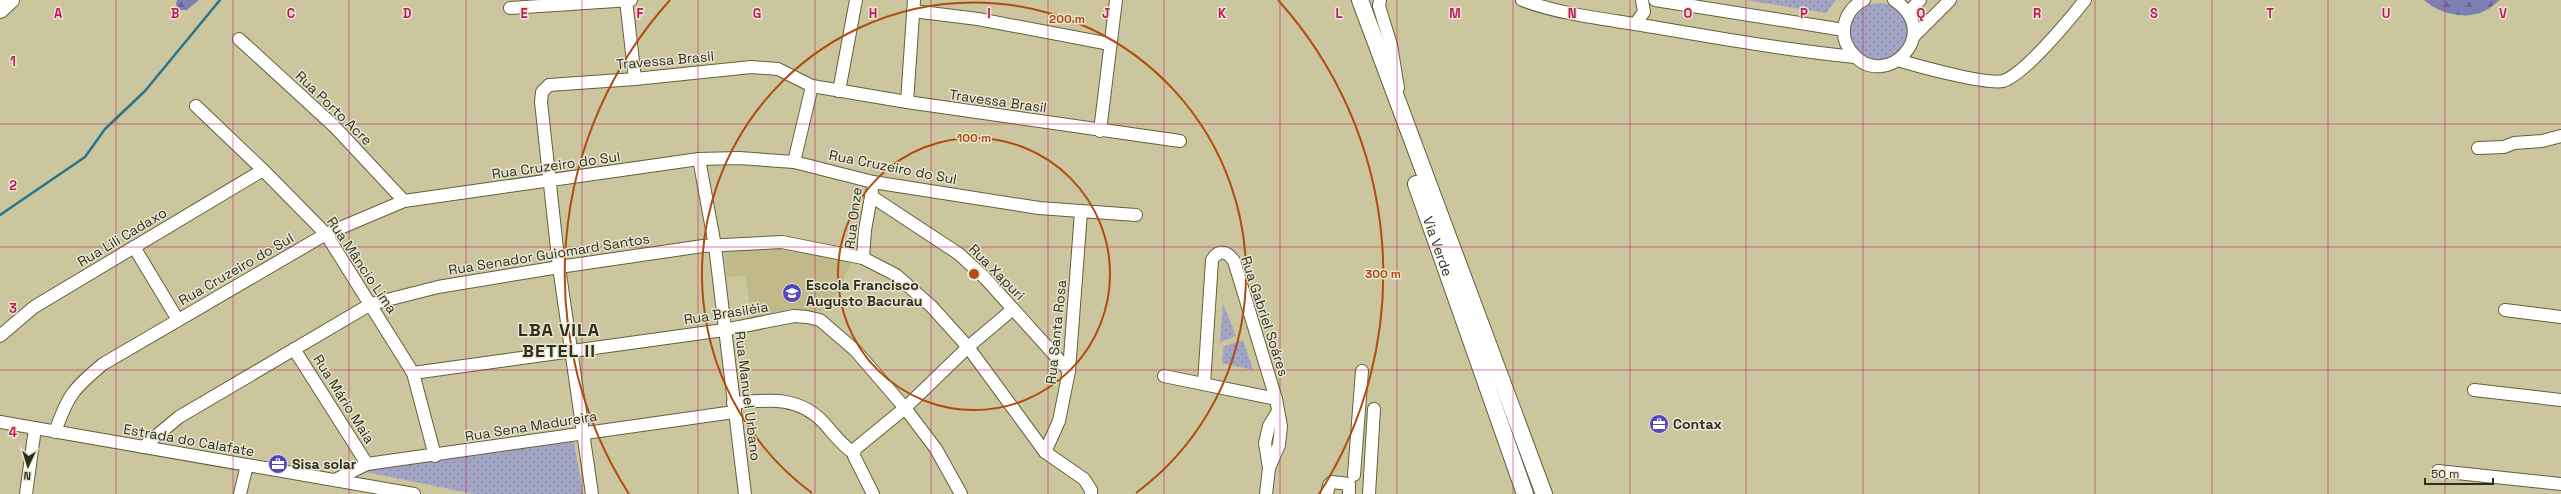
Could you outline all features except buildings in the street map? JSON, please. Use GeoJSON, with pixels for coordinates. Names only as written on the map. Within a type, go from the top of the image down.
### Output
{"type":"FeatureCollection","features":[{"type":"Feature","properties":{"kind":"main road"},"geometry":{"type":"LineString","coordinates":[[0,10],[11,0]]}},
{"type":"Feature","properties":{"kind":"main road","name":"Via Verde"},"geometry":{"type":"LineString","coordinates":[[1349,0],[1525,494]]}},
{"type":"Feature","properties":{"kind":"main road","name":"Via Verde"},"geometry":{"type":"LineString","coordinates":[[1360,0],[1401,114],[1544,494]]}},
{"type":"Feature","properties":{"kind":"street"},"geometry":{"type":"LineString","coordinates":[[510,8],[543,3],[627,0],[635,79]]}},
{"type":"Feature","properties":{"kind":"street"},"geometry":{"type":"LineString","coordinates":[[839,91],[856,0]]}},
{"type":"Feature","properties":{"kind":"street"},"geometry":{"type":"LineString","coordinates":[[1100,131],[1116,0]]}},
{"type":"Feature","properties":{"kind":"street"},"geometry":{"type":"LineString","coordinates":[[1522,0],[1544,3],[1635,24],[1799,51],[1855,58],[1865,64],[1876,66],[1888,65],[1906,54],[1914,36],[1950,0]]}},
{"type":"Feature","properties":{"kind":"street"},"geometry":{"type":"LineString","coordinates":[[1635,24],[1644,12],[1642,0]]}},
{"type":"Feature","properties":{"kind":"street"},"geometry":{"type":"LineString","coordinates":[[1655,0],[1844,30]]}},
{"type":"Feature","properties":{"kind":"street"},"geometry":{"type":"LineString","coordinates":[[1855,58],[1847,45],[1844,30],[1851,10],[1864,0]]}},
{"type":"Feature","properties":{"kind":"street"},"geometry":{"type":"LineString","coordinates":[[1894,0],[1908,12],[1914,26],[1914,36]]}},
{"type":"Feature","properties":{"kind":"street"},"geometry":{"type":"LineString","coordinates":[[1908,12],[1920,0]]}},
{"type":"Feature","properties":{"kind":"street"},"geometry":{"type":"LineString","coordinates":[[1898,60],[1938,71],[1993,81],[2010,78],[2037,54],[2085,0]]}},
{"type":"Feature","properties":{"kind":"street","name":"Via Verde"},"geometry":{"type":"LineString","coordinates":[[1379,3],[1391,45],[1401,114]]}},
{"type":"Feature","properties":{"kind":"street"},"geometry":{"type":"LineString","coordinates":[[907,102],[913,5],[1110,44]]}},
{"type":"Feature","properties":{"kind":"street","name":"Rua Porto Acre"},"geometry":{"type":"LineString","coordinates":[[240,40],[334,126],[404,201]]}},
{"type":"Feature","properties":{"kind":"street","name":"Travessa Brasil"},"geometry":{"type":"LineString","coordinates":[[550,182],[541,102],[542,92],[549,85],[635,79],[751,67],[778,69],[812,86],[839,91],[1100,131],[1180,141]]}},
{"type":"Feature","properties":{"kind":"street"},"geometry":{"type":"LineString","coordinates":[[794,162],[812,86]]}},
{"type":"Feature","properties":{"kind":"street","name":"Rua Mâncio Lima"},"geometry":{"type":"LineString","coordinates":[[196,106],[263,170],[326,234],[413,373],[435,456]]}},
{"type":"Feature","properties":{"kind":"street"},"geometry":{"type":"LineString","coordinates":[[2478,148],[2504,147],[2514,142],[2542,141],[2561,136]]}},
{"type":"Feature","properties":{"kind":"street","name":"Rua Cruzeiro do Sul"},"geometry":{"type":"LineString","coordinates":[[55,432],[66,401],[81,383],[103,364],[326,234],[404,201],[550,182],[596,173],[613,172],[699,159],[739,158],[794,162],[873,182],[1039,208],[1136,215]]}},
{"type":"Feature","properties":{"kind":"street","name":"Rua Manuel Urbano"},"geometry":{"type":"LineString","coordinates":[[699,159],[715,246],[733,408],[745,494]]}},
{"type":"Feature","properties":{"kind":"street","name":"Rua Lili Cadaxo"},"geometry":{"type":"LineString","coordinates":[[0,336],[34,307],[263,170]]}},
{"type":"Feature","properties":{"kind":"street"},"geometry":{"type":"LineString","coordinates":[[550,182],[559,267],[572,350],[581,433],[592,494]]}},
{"type":"Feature","properties":{"kind":"street","name":"Rua Onze"},"geometry":{"type":"LineString","coordinates":[[863,258],[864,230],[873,182]]}},
{"type":"Feature","properties":{"kind":"street","name":"Rua Xapuri"},"geometry":{"type":"LineString","coordinates":[[871,196],[959,254],[986,278],[1069,371]]}},
{"type":"Feature","properties":{"kind":"street","name":"Rua Santa Rosa"},"geometry":{"type":"LineString","coordinates":[[1045,452],[1059,421],[1069,371],[1081,212]]}},
{"type":"Feature","properties":{"kind":"street","name":"Rua Senador Guiomard Santos"},"geometry":{"type":"LineString","coordinates":[[143,447],[179,417],[371,304],[453,284],[559,267],[715,246],[782,242],[863,258],[901,280],[932,307],[968,347],[1045,452],[1084,479],[1091,490],[1090,494]]}},
{"type":"Feature","properties":{"kind":"street"},"geometry":{"type":"LineString","coordinates":[[134,247],[178,320]]}},
{"type":"Feature","properties":{"kind":"street","name":"Rua Gabriel Soáres"},"geometry":{"type":"LineString","coordinates":[[1204,384],[1212,260],[1216,254],[1222,252],[1229,254],[1234,261],[1276,399],[1280,426],[1279,445],[1269,468],[1266,494]]}},
{"type":"Feature","properties":{"kind":"street"},"geometry":{"type":"LineString","coordinates":[[873,494],[854,453],[855,449],[862,441],[905,408],[968,347],[1013,309]]}},
{"type":"Feature","properties":{"kind":"street"},"geometry":{"type":"LineString","coordinates":[[2505,310],[2561,317]]}},
{"type":"Feature","properties":{"kind":"street","name":"Rua Brasiléia"},"geometry":{"type":"LineString","coordinates":[[413,373],[724,330],[794,316],[820,320],[856,351],[905,408],[936,449],[962,494]]}},
{"type":"Feature","properties":{"kind":"street","name":"Rua Mário Maia"},"geometry":{"type":"LineString","coordinates":[[294,349],[367,464]]}},
{"type":"Feature","properties":{"kind":"street"},"geometry":{"type":"LineString","coordinates":[[1349,494],[1349,479],[1355,451],[1362,371]]}},
{"type":"Feature","properties":{"kind":"street"},"geometry":{"type":"LineString","coordinates":[[1164,376],[1276,399]]}},
{"type":"Feature","properties":{"kind":"street"},"geometry":{"type":"LineString","coordinates":[[2474,390],[2561,400]]}},
{"type":"Feature","properties":{"kind":"street","name":"Rua Sena Madureira"},"geometry":{"type":"LineString","coordinates":[[335,480],[367,464],[435,456],[777,400],[801,406],[817,416],[847,449],[854,453]]}},
{"type":"Feature","properties":{"kind":"street"},"geometry":{"type":"LineString","coordinates":[[1369,494],[1374,409]]}},
{"type":"Feature","properties":{"kind":"street","name":"Estrada do Calafate"},"geometry":{"type":"LineString","coordinates":[[0,422],[335,480],[373,490],[414,494]]}},
{"type":"Feature","properties":{"kind":"street"},"geometry":{"type":"LineString","coordinates":[[26,494],[35,428]]}},
{"type":"Feature","properties":{"kind":"street"},"geometry":{"type":"LineString","coordinates":[[240,494],[247,465]]}},
{"type":"Feature","properties":{"kind":"street"},"geometry":{"type":"LineString","coordinates":[[2438,471],[2561,484]]}},
{"type":"Feature","properties":{"kind":"street"},"geometry":{"type":"LineString","coordinates":[[1327,494],[1329,485],[1332,482],[1349,479]]}},
{"type":"Feature","properties":{"kind":"shaded area"},"geometry":{"type":"Polygon","coordinates":[[[1745,0],[1836,0],[1826,13],[1745,0]]]}},
{"type":"Feature","properties":{"kind":"shaded area"},"geometry":{"type":"Polygon","coordinates":[[[1873,3],[1885,3],[1900,11],[1908,26],[1908,38],[1900,53],[1885,61],[1873,61],[1858,53],[1850,38],[1850,26],[1858,11],[1873,3]]]}},
{"type":"Feature","properties":{"kind":"shaded area","name":"Escola Francisco Augusto Bacurau"},"geometry":{"type":"Polygon","coordinates":[[[787,247],[851,263],[829,310],[752,317],[745,276],[727,277],[724,248],[787,247]]]}},
{"type":"Feature","properties":{"kind":"shaded area"},"geometry":{"type":"Polygon","coordinates":[[[1223,304],[1236,336],[1220,342],[1223,304]]]}},
{"type":"Feature","properties":{"kind":"shaded area"},"geometry":{"type":"Polygon","coordinates":[[[1243,340],[1253,370],[1222,363],[1223,347],[1243,340]]]}},
{"type":"Feature","properties":{"kind":"shaded area"},"geometry":{"type":"Polygon","coordinates":[[[573,437],[583,494],[474,494],[361,471],[573,437]]]}},
{"type":"Feature","properties":{"kind":"green space"},"geometry":{"type":"Polygon","coordinates":[[[177,0],[199,0],[187,10],[180,10],[176,5],[177,0]]]}},
{"type":"Feature","properties":{"kind":"green space"},"geometry":{"type":"Polygon","coordinates":[[[2424,0],[2500,0],[2484,11],[2475,14],[2459,15],[2444,12],[2430,5],[2424,0]]]}},
{"type":"Feature","properties":{"kind":"waterway"},"geometry":{"type":"LineString","coordinates":[[0,215],[85,157],[105,129],[145,91],[220,0]]}},
{"type":"Feature","properties":{"kind":"place","name":"Escola Francisco Augusto Bacurau"},"geometry":{"type":"Point","coordinates":[792,293]}},
{"type":"Feature","properties":{"kind":"place","name":"Contax"},"geometry":{"type":"Point","coordinates":[1659,424]}},
{"type":"Feature","properties":{"kind":"place","name":"Sisa solar"},"geometry":{"type":"Point","coordinates":[278,464]}},
{"type":"Feature","properties":{"kind":"district","name":"LBA VILA BETEL II"},"geometry":{"type":"Point","coordinates":[559,340]}}]}
